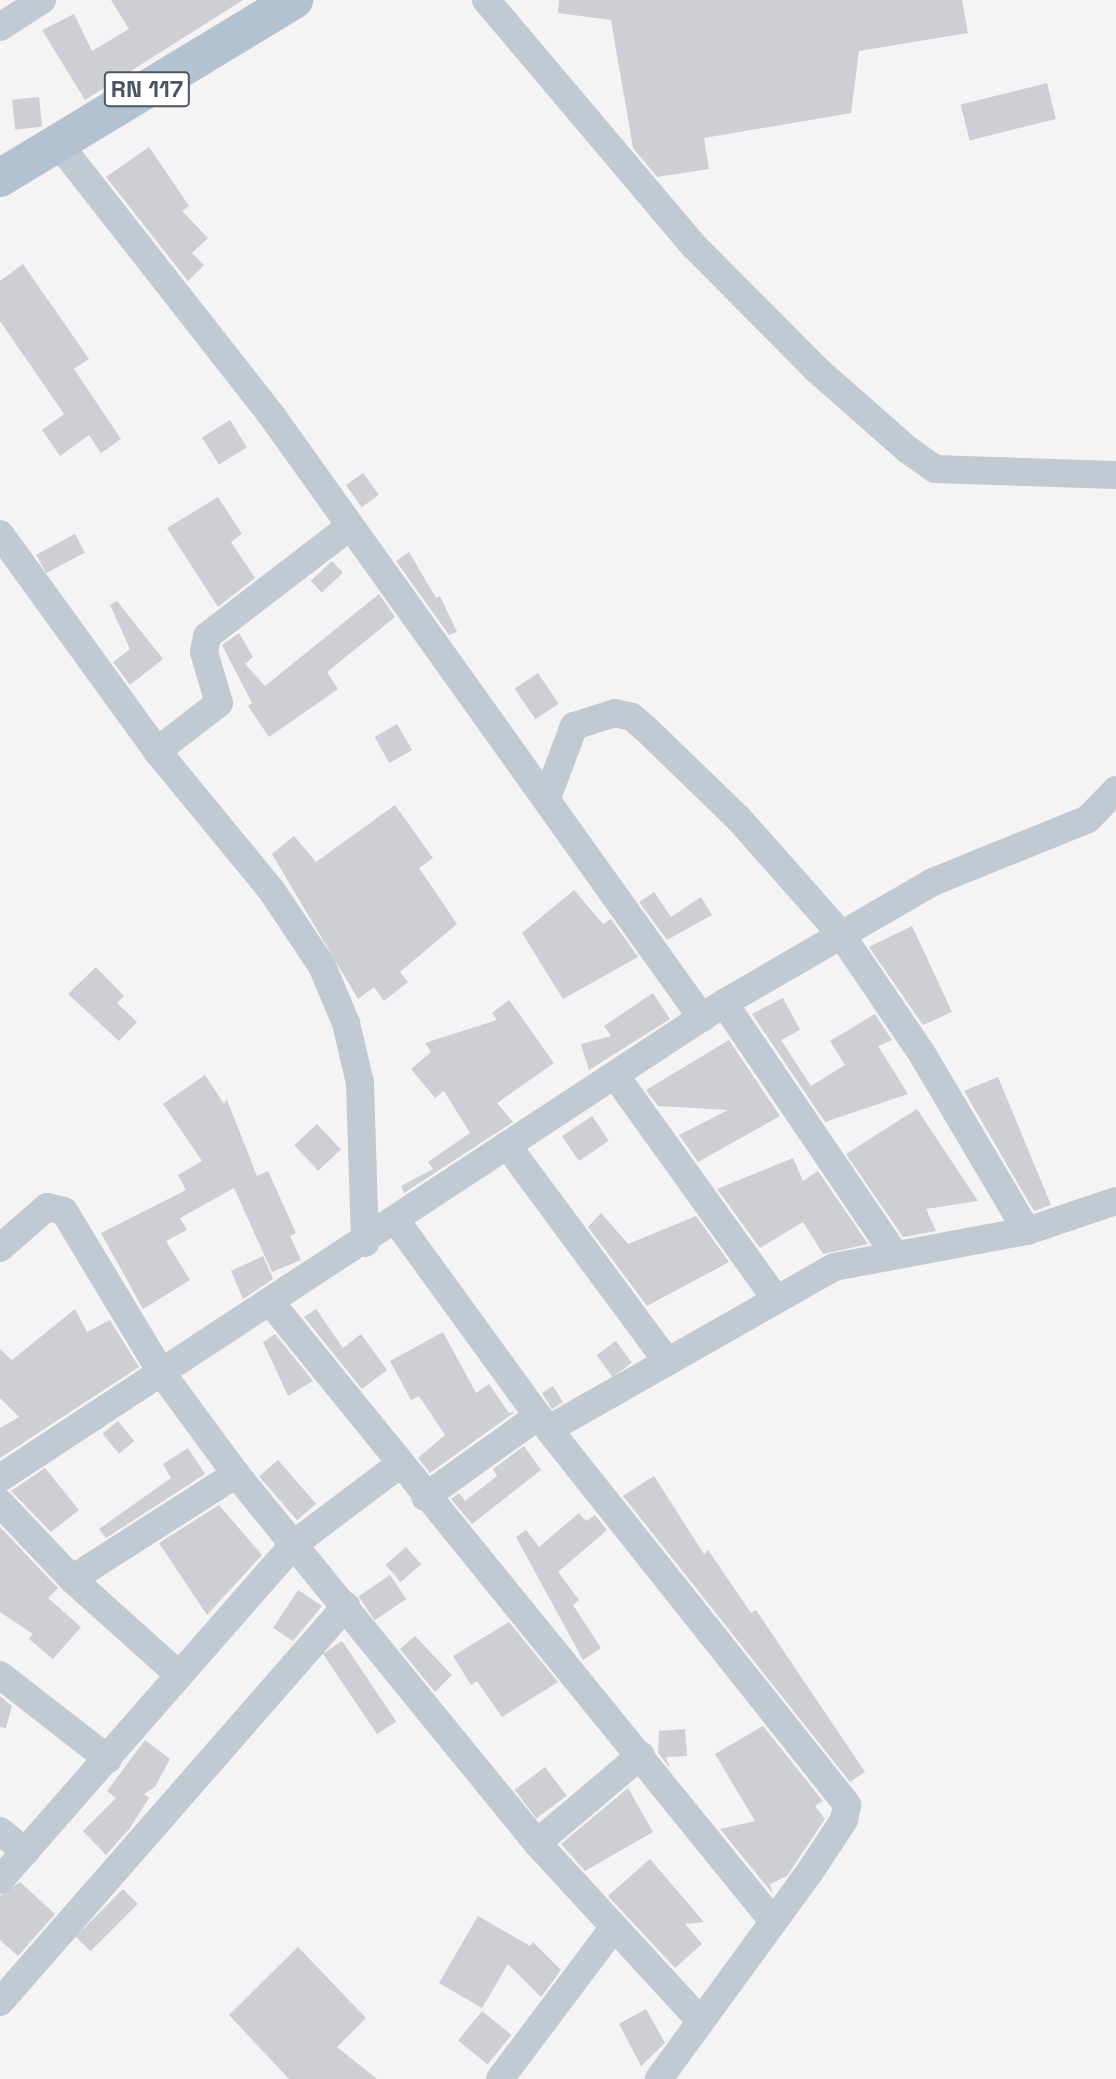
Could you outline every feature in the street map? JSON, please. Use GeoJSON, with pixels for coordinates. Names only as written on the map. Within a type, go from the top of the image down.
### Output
{"type":"FeatureCollection","features":[{"type":"Feature","properties":{"kind":"main road","name":"RN 117"},"geometry":{"type":"LineString","coordinates":[[0,178],[293,0]]}},
{"type":"Feature","properties":{"kind":"street"},"geometry":{"type":"LineString","coordinates":[[0,27],[42,0]]}},
{"type":"Feature","properties":{"kind":"street"},"geometry":{"type":"LineString","coordinates":[[486,0],[693,245],[816,369],[908,450],[935,469],[1116,475]]}},
{"type":"Feature","properties":{"kind":"street"},"geometry":{"type":"LineString","coordinates":[[58,143],[272,416],[349,527],[548,795],[894,1253]]}},
{"type":"Feature","properties":{"kind":"street"},"geometry":{"type":"LineString","coordinates":[[157,751],[219,703],[204,652],[207,636],[349,527]]}},
{"type":"Feature","properties":{"kind":"street"},"geometry":{"type":"LineString","coordinates":[[0,534],[157,751],[272,891],[322,966],[346,1023],[360,1083],[365,1242]]}},
{"type":"Feature","properties":{"kind":"street"},"geometry":{"type":"LineString","coordinates":[[548,795],[574,726],[601,714],[632,717],[738,819],[840,933],[921,1052],[1027,1231]]}},
{"type":"Feature","properties":{"kind":"street"},"geometry":{"type":"LineString","coordinates":[[1,1475],[397,1222],[508,1146],[617,1078],[713,1010],[840,933],[933,882],[1088,819],[1116,790]]}},
{"type":"Feature","properties":{"kind":"street"},"geometry":{"type":"LineString","coordinates":[[617,1078],[776,1299]]}},
{"type":"Feature","properties":{"kind":"street"},"geometry":{"type":"LineString","coordinates":[[508,1146],[667,1360]]}},
{"type":"Feature","properties":{"kind":"street"},"geometry":{"type":"LineString","coordinates":[[425,1497],[543,1422],[667,1360],[834,1267],[894,1253],[1027,1231],[1116,1202]]}},
{"type":"Feature","properties":{"kind":"street"},"geometry":{"type":"LineString","coordinates":[[0,1248],[47,1207],[64,1211],[162,1372],[236,1474],[537,1843],[612,1930],[699,2019]]}},
{"type":"Feature","properties":{"kind":"street"},"geometry":{"type":"LineString","coordinates":[[397,1222],[543,1422],[846,1805],[844,1820],[773,1922],[699,2019],[659,2079]]}},
{"type":"Feature","properties":{"kind":"street"},"geometry":{"type":"LineString","coordinates":[[271,1303],[425,1497],[641,1755],[773,1922]]}},
{"type":"Feature","properties":{"kind":"street"},"geometry":{"type":"LineString","coordinates":[[0,1880],[294,1544],[400,1464]]}},
{"type":"Feature","properties":{"kind":"street"},"geometry":{"type":"LineString","coordinates":[[72,1579],[236,1474]]}},
{"type":"Feature","properties":{"kind":"street"},"geometry":{"type":"LineString","coordinates":[[0,1503],[72,1579],[178,1675]]}},
{"type":"Feature","properties":{"kind":"street"},"geometry":{"type":"LineString","coordinates":[[0,2002],[346,1606]]}},
{"type":"Feature","properties":{"kind":"street"},"geometry":{"type":"LineString","coordinates":[[0,1675],[107,1759]]}},
{"type":"Feature","properties":{"kind":"street"},"geometry":{"type":"LineString","coordinates":[[537,1843],[641,1755]]}},
{"type":"Feature","properties":{"kind":"street"},"geometry":{"type":"LineString","coordinates":[[0,1831],[26,1852]]}},
{"type":"Feature","properties":{"kind":"street"},"geometry":{"type":"LineString","coordinates":[[500,2079],[612,1930]]}},
{"type":"Feature","properties":{"kind":"building"},"geometry":{"type":"Polygon","coordinates":[[[111,0],[243,0],[85,100],[42,30],[74,14],[92,51],[129,29],[111,0]]]}},
{"type":"Feature","properties":{"kind":"building"},"geometry":{"type":"Polygon","coordinates":[[[559,0],[962,0],[968,33],[859,51],[851,113],[704,138],[709,169],[657,177],[633,148],[611,20],[558,13],[559,0]]]}},
{"type":"Feature","properties":{"kind":"building"},"geometry":{"type":"Polygon","coordinates":[[[1047,83],[1056,119],[970,140],[961,105],[1047,83]]]}},
{"type":"Feature","properties":{"kind":"building"},"geometry":{"type":"Polygon","coordinates":[[[39,97],[42,127],[15,130],[12,100],[39,97]]]}},
{"type":"Feature","properties":{"kind":"building"},"geometry":{"type":"Polygon","coordinates":[[[149,147],[189,206],[182,211],[208,238],[192,253],[204,265],[188,281],[106,177],[149,147]]]}},
{"type":"Feature","properties":{"kind":"building"},"geometry":{"type":"Polygon","coordinates":[[[23,264],[89,359],[74,369],[121,439],[101,453],[89,435],[60,456],[42,430],[64,414],[0,321],[0,281],[23,264]]]}},
{"type":"Feature","properties":{"kind":"building"},"geometry":{"type":"Polygon","coordinates":[[[230,420],[247,447],[219,465],[202,437],[230,420]]]}},
{"type":"Feature","properties":{"kind":"building"},"geometry":{"type":"Polygon","coordinates":[[[363,473],[379,495],[362,507],[346,485],[363,473]]]}},
{"type":"Feature","properties":{"kind":"building"},"geometry":{"type":"Polygon","coordinates":[[[218,497],[242,534],[231,542],[255,578],[218,607],[167,528],[218,497]]]}},
{"type":"Feature","properties":{"kind":"building"},"geometry":{"type":"Polygon","coordinates":[[[75,534],[85,553],[46,573],[36,555],[75,534]]]}},
{"type":"Feature","properties":{"kind":"building"},"geometry":{"type":"Polygon","coordinates":[[[409,552],[436,598],[440,596],[457,632],[449,635],[396,561],[409,552]]]}},
{"type":"Feature","properties":{"kind":"building"},"geometry":{"type":"Polygon","coordinates":[[[332,561],[343,573],[322,592],[311,581],[332,561]]]}},
{"type":"Feature","properties":{"kind":"building"},"geometry":{"type":"Polygon","coordinates":[[[379,594],[395,617],[327,672],[338,689],[269,737],[248,706],[252,703],[222,645],[239,633],[253,657],[245,664],[265,686],[379,594]]]}},
{"type":"Feature","properties":{"kind":"building"},"geometry":{"type":"Polygon","coordinates":[[[117,601],[163,659],[130,685],[113,662],[130,649],[110,605],[117,601]]]}},
{"type":"Feature","properties":{"kind":"building"},"geometry":{"type":"Polygon","coordinates":[[[538,673],[559,704],[535,719],[515,689],[538,673]]]}},
{"type":"Feature","properties":{"kind":"building"},"geometry":{"type":"Polygon","coordinates":[[[397,724],[412,750],[389,763],[374,737],[397,724]]]}},
{"type":"Feature","properties":{"kind":"building"},"geometry":{"type":"Polygon","coordinates":[[[395,805],[433,858],[419,868],[457,924],[400,972],[408,982],[384,1001],[374,987],[358,999],[272,854],[294,836],[316,862],[395,805]]]}},
{"type":"Feature","properties":{"kind":"building"},"geometry":{"type":"Polygon","coordinates":[[[574,890],[603,924],[611,919],[638,957],[563,999],[522,933],[574,890]]]}},
{"type":"Feature","properties":{"kind":"building"},"geometry":{"type":"Polygon","coordinates":[[[654,892],[671,917],[701,897],[712,915],[667,940],[639,902],[654,892]]]}},
{"type":"Feature","properties":{"kind":"building"},"geometry":{"type":"Polygon","coordinates":[[[912,926],[952,1012],[923,1025],[869,947],[912,926]]]}},
{"type":"Feature","properties":{"kind":"building"},"geometry":{"type":"Polygon","coordinates":[[[96,967],[124,996],[117,1003],[137,1022],[119,1041],[68,994],[96,967]]]}},
{"type":"Feature","properties":{"kind":"building"},"geometry":{"type":"Polygon","coordinates":[[[653,993],[670,1019],[589,1070],[581,1044],[611,1036],[604,1026],[653,993]]]}},
{"type":"Feature","properties":{"kind":"building"},"geometry":{"type":"Polygon","coordinates":[[[783,998],[800,1030],[781,1040],[811,1086],[845,1065],[830,1041],[875,1014],[892,1040],[878,1046],[908,1094],[825,1122],[752,1014],[783,998]]]}},
{"type":"Feature","properties":{"kind":"building"},"geometry":{"type":"Polygon","coordinates":[[[509,1000],[554,1063],[497,1103],[513,1122],[404,1193],[401,1186],[433,1169],[428,1162],[470,1133],[444,1091],[435,1098],[411,1069],[431,1052],[425,1043],[497,1020],[492,1013],[509,1000]]]}},
{"type":"Feature","properties":{"kind":"building"},"geometry":{"type":"Polygon","coordinates":[[[729,1040],[780,1116],[698,1162],[679,1135],[728,1110],[658,1106],[646,1090],[729,1040]]]}},
{"type":"Feature","properties":{"kind":"building"},"geometry":{"type":"Polygon","coordinates":[[[205,1075],[224,1104],[227,1100],[257,1176],[268,1171],[296,1233],[290,1236],[301,1260],[272,1272],[234,1188],[180,1218],[187,1230],[166,1241],[190,1280],[143,1309],[101,1233],[186,1190],[178,1175],[202,1161],[163,1104],[205,1075]]]}},
{"type":"Feature","properties":{"kind":"building"},"geometry":{"type":"Polygon","coordinates":[[[998,1077],[1051,1205],[1034,1211],[964,1091],[998,1077]]]}},
{"type":"Feature","properties":{"kind":"building"},"geometry":{"type":"Polygon","coordinates":[[[917,1109],[978,1201],[926,1209],[936,1231],[903,1237],[846,1154],[917,1109]]]}},
{"type":"Feature","properties":{"kind":"building"},"geometry":{"type":"Polygon","coordinates":[[[592,1116],[609,1141],[579,1161],[562,1136],[592,1116]]]}},
{"type":"Feature","properties":{"kind":"building"},"geometry":{"type":"Polygon","coordinates":[[[317,1124],[341,1150],[318,1171],[294,1145],[317,1124]]]}},
{"type":"Feature","properties":{"kind":"building"},"geometry":{"type":"Polygon","coordinates":[[[793,1158],[803,1181],[818,1171],[868,1244],[823,1254],[803,1222],[760,1248],[717,1189],[793,1158]]]}},
{"type":"Feature","properties":{"kind":"building"},"geometry":{"type":"Polygon","coordinates":[[[601,1213],[628,1244],[696,1216],[729,1262],[647,1306],[588,1227],[601,1213]]]}},
{"type":"Feature","properties":{"kind":"building"},"geometry":{"type":"Polygon","coordinates":[[[263,1256],[273,1279],[243,1299],[231,1271],[263,1256]]]}},
{"type":"Feature","properties":{"kind":"building"},"geometry":{"type":"Polygon","coordinates":[[[75,1309],[87,1332],[110,1320],[139,1367],[0,1458],[0,1428],[19,1417],[0,1398],[0,1349],[12,1360],[75,1309]]]}},
{"type":"Feature","properties":{"kind":"building"},"geometry":{"type":"Polygon","coordinates":[[[316,1309],[343,1348],[361,1334],[387,1370],[362,1389],[304,1317],[316,1309]]]}},
{"type":"Feature","properties":{"kind":"building"},"geometry":{"type":"Polygon","coordinates":[[[443,1332],[476,1393],[489,1384],[509,1413],[515,1412],[430,1473],[418,1458],[445,1435],[419,1396],[411,1400],[390,1361],[443,1332]]]}},
{"type":"Feature","properties":{"kind":"building"},"geometry":{"type":"Polygon","coordinates":[[[275,1334],[313,1381],[288,1396],[263,1342],[275,1334]]]}},
{"type":"Feature","properties":{"kind":"building"},"geometry":{"type":"Polygon","coordinates":[[[616,1341],[632,1363],[612,1377],[597,1355],[616,1341]]]}},
{"type":"Feature","properties":{"kind":"building"},"geometry":{"type":"Polygon","coordinates":[[[553,1386],[563,1402],[552,1409],[542,1393],[553,1386]]]}},
{"type":"Feature","properties":{"kind":"building"},"geometry":{"type":"Polygon","coordinates":[[[118,1421],[134,1441],[119,1454],[102,1434],[118,1421]]]}},
{"type":"Feature","properties":{"kind":"building"},"geometry":{"type":"Polygon","coordinates":[[[524,1446],[541,1470],[472,1524],[451,1499],[459,1493],[465,1501],[497,1476],[493,1469],[524,1446]]]}},
{"type":"Feature","properties":{"kind":"building"},"geometry":{"type":"Polygon","coordinates":[[[188,1448],[205,1474],[106,1538],[99,1529],[171,1478],[163,1464],[188,1448]]]}},
{"type":"Feature","properties":{"kind":"building"},"geometry":{"type":"Polygon","coordinates":[[[278,1460],[316,1504],[297,1520],[259,1476],[278,1460]]]}},
{"type":"Feature","properties":{"kind":"building"},"geometry":{"type":"Polygon","coordinates":[[[45,1468],[79,1510],[51,1532],[11,1491],[45,1468]]]}},
{"type":"Feature","properties":{"kind":"building"},"geometry":{"type":"Polygon","coordinates":[[[654,1476],[704,1554],[708,1550],[751,1613],[756,1610],[865,1772],[850,1782],[623,1496],[654,1476]]]}},
{"type":"Feature","properties":{"kind":"building"},"geometry":{"type":"Polygon","coordinates":[[[219,1505],[262,1555],[207,1615],[159,1543],[219,1505]]]}},
{"type":"Feature","properties":{"kind":"building"},"geometry":{"type":"Polygon","coordinates":[[[579,1513],[586,1521],[595,1515],[607,1530],[558,1572],[579,1600],[573,1605],[601,1648],[583,1660],[516,1537],[526,1530],[539,1547],[579,1513]]]}},
{"type":"Feature","properties":{"kind":"building"},"geometry":{"type":"Polygon","coordinates":[[[0,1527],[58,1588],[48,1598],[81,1627],[53,1659],[29,1639],[33,1634],[0,1612],[0,1527]]]}},
{"type":"Feature","properties":{"kind":"building"},"geometry":{"type":"Polygon","coordinates":[[[406,1547],[421,1564],[401,1582],[386,1565],[406,1547]]]}},
{"type":"Feature","properties":{"kind":"building"},"geometry":{"type":"Polygon","coordinates":[[[390,1575],[406,1599],[375,1620],[358,1596],[390,1575]]]}},
{"type":"Feature","properties":{"kind":"building"},"geometry":{"type":"Polygon","coordinates":[[[298,1590],[322,1606],[293,1641],[273,1628],[298,1590]]]}},
{"type":"Feature","properties":{"kind":"building"},"geometry":{"type":"Polygon","coordinates":[[[509,1622],[558,1682],[502,1717],[477,1681],[471,1685],[453,1656],[509,1622]]]}},
{"type":"Feature","properties":{"kind":"building"},"geometry":{"type":"Polygon","coordinates":[[[415,1636],[452,1675],[435,1692],[400,1649],[415,1636]]]}},
{"type":"Feature","properties":{"kind":"building"},"geometry":{"type":"Polygon","coordinates":[[[342,1641],[396,1721],[377,1734],[323,1654],[342,1641]]]}},
{"type":"Feature","properties":{"kind":"building"},"geometry":{"type":"Polygon","coordinates":[[[0,1696],[12,1706],[6,1728],[0,1727],[0,1696]]]}},
{"type":"Feature","properties":{"kind":"building"},"geometry":{"type":"Polygon","coordinates":[[[763,1726],[823,1801],[815,1806],[825,1819],[787,1876],[770,1884],[773,1894],[720,1829],[755,1821],[715,1754],[763,1726]]]}},
{"type":"Feature","properties":{"kind":"building"},"geometry":{"type":"Polygon","coordinates":[[[685,1729],[687,1756],[666,1757],[670,1768],[658,1753],[659,1731],[685,1729]]]}},
{"type":"Feature","properties":{"kind":"building"},"geometry":{"type":"Polygon","coordinates":[[[145,1740],[170,1759],[155,1787],[144,1794],[149,1798],[130,1828],[106,1855],[83,1831],[116,1798],[107,1791],[145,1740]]]}},
{"type":"Feature","properties":{"kind":"building"},"geometry":{"type":"Polygon","coordinates":[[[545,1767],[567,1796],[536,1819],[515,1790],[545,1767]]]}},
{"type":"Feature","properties":{"kind":"building"},"geometry":{"type":"Polygon","coordinates":[[[628,1788],[653,1832],[585,1871],[561,1844],[628,1788]]]}},
{"type":"Feature","properties":{"kind":"building"},"geometry":{"type":"Polygon","coordinates":[[[650,1859],[704,1922],[685,1924],[702,1944],[675,1968],[608,1896],[650,1859]]]}},
{"type":"Feature","properties":{"kind":"building"},"geometry":{"type":"Polygon","coordinates":[[[20,1882],[55,1914],[18,1956],[0,1940],[0,1896],[20,1882]]]}},
{"type":"Feature","properties":{"kind":"building"},"geometry":{"type":"Polygon","coordinates":[[[123,1889],[138,1904],[90,1951],[76,1936],[123,1889]]]}},
{"type":"Feature","properties":{"kind":"building"},"geometry":{"type":"Polygon","coordinates":[[[478,1916],[530,1946],[533,1942],[561,1970],[541,1997],[508,1964],[482,2008],[439,1983],[478,1916]]]}},
{"type":"Feature","properties":{"kind":"building"},"geometry":{"type":"Polygon","coordinates":[[[298,1947],[366,2018],[337,2047],[377,2079],[289,2079],[229,2015],[298,1947]]]}},
{"type":"Feature","properties":{"kind":"building"},"geometry":{"type":"Polygon","coordinates":[[[646,2009],[665,2043],[641,2066],[619,2024],[646,2009]]]}},
{"type":"Feature","properties":{"kind":"building"},"geometry":{"type":"Polygon","coordinates":[[[482,2011],[512,2035],[488,2064],[458,2041],[482,2011]]]}}]}
